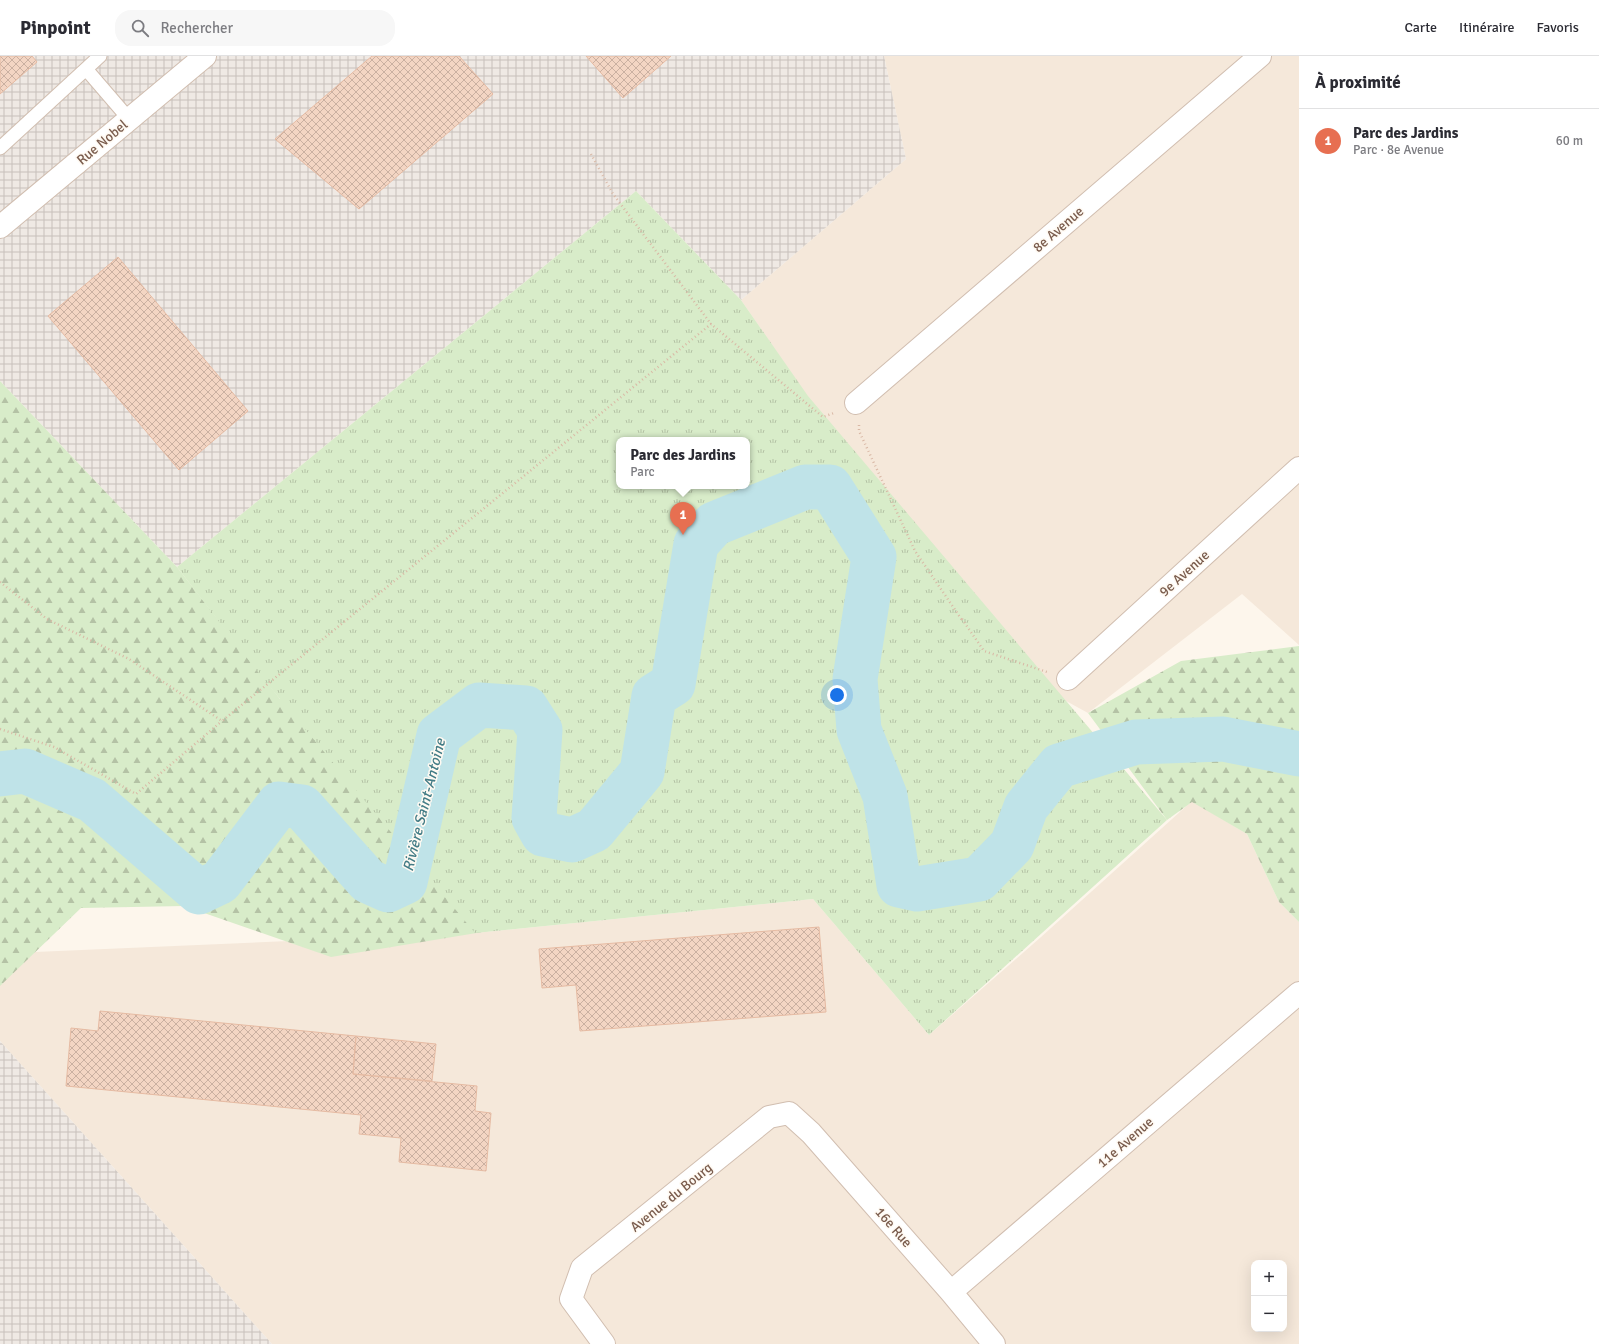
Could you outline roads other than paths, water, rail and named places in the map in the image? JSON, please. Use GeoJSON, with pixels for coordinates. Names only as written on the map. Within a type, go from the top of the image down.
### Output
{"type":"FeatureCollection","features":[{"type":"Feature","properties":{"kind":"street","name":"Rue Nobel"},"geometry":{"type":"LineString","coordinates":[[0,227],[205,56]]}},
{"type":"Feature","properties":{"kind":"street","name":"8e Avenue"},"geometry":{"type":"LineString","coordinates":[[856,403],[1260,56]]}},
{"type":"Feature","properties":{"kind":"street","name":"9e Avenue"},"geometry":{"type":"LineString","coordinates":[[1068,679],[1299,468]]}},
{"type":"Feature","properties":{"kind":"street","name":"11e Avenue"},"geometry":{"type":"LineString","coordinates":[[951,1292],[1299,993]]}},
{"type":"Feature","properties":{"kind":"street","name":"16e Rue"},"geometry":{"type":"LineString","coordinates":[[789,1113],[812,1133],[951,1292],[994,1344]]}},
{"type":"Feature","properties":{"kind":"street","name":"Avenue du Bourg"},"geometry":{"type":"LineString","coordinates":[[604,1344],[571,1298],[582,1268],[770,1117],[789,1113]]}},
{"type":"Feature","properties":{"kind":"lane"},"geometry":{"type":"LineString","coordinates":[[0,148],[100,56]]}},
{"type":"Feature","properties":{"kind":"lane"},"geometry":{"type":"LineString","coordinates":[[86,69],[129,119]]}},
{"type":"Feature","properties":{"kind":"waterway","name":"Rivière Saint-Antoine"},"geometry":{"type":"LineString","coordinates":[[0,774],[25,771],[92,800],[199,892],[220,882],[279,804],[302,807],[368,881],[388,890],[405,882],[439,735],[479,705],[526,708],[540,730],[534,818],[543,834],[572,840],[594,830],[642,772],[654,696],[673,684],[696,544],[714,524],[805,487],[830,487],[874,557],[855,679],[859,730],[885,796],[899,885],[917,889],[979,879],[1012,845],[1026,807],[1059,766],[1136,742],[1223,739],[1299,754]]}},
{"type":"Feature","properties":{"kind":"place","name":"Parc des Jardins"},"geometry":{"type":"Point","coordinates":[683,535]}}]}
